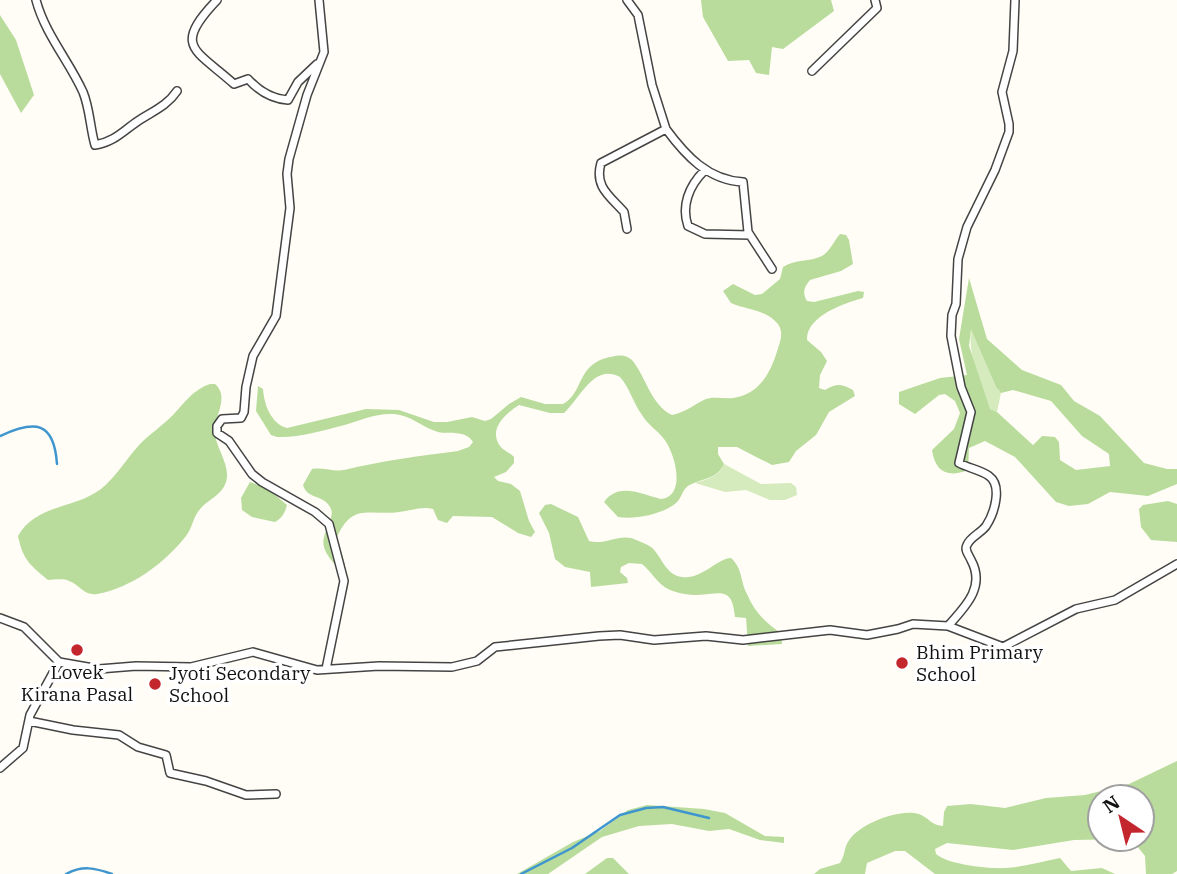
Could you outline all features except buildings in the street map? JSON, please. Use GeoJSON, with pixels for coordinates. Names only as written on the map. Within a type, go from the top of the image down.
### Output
{"type":"FeatureCollection","features":[{"type":"Feature","properties":{"kind":"street"},"geometry":{"type":"LineString","coordinates":[[36,0],[43,23],[82,91],[95,145],[117,138],[166,104],[177,91]]}},
{"type":"Feature","properties":{"kind":"street"},"geometry":{"type":"LineString","coordinates":[[217,0],[195,27],[191,39],[206,61],[234,84],[248,79],[254,86],[272,96],[288,100],[298,82],[320,60]]}},
{"type":"Feature","properties":{"kind":"street"},"geometry":{"type":"LineString","coordinates":[[319,0],[324,52],[307,95],[286,174],[290,208],[276,316],[253,356],[241,418],[222,419],[217,426],[218,433],[229,441],[252,474],[315,512],[329,524],[344,581],[326,669]]}},
{"type":"Feature","properties":{"kind":"street"},"geometry":{"type":"LineString","coordinates":[[627,0],[638,15],[652,85],[666,129],[704,171],[726,181],[743,183],[750,235],[772,269]]}},
{"type":"Feature","properties":{"kind":"street"},"geometry":{"type":"LineString","coordinates":[[812,71],[877,8],[875,0]]}},
{"type":"Feature","properties":{"kind":"street"},"geometry":{"type":"LineString","coordinates":[[948,626],[971,600],[977,582],[975,566],[966,550],[967,545],[985,527],[996,496],[995,483],[989,476],[958,463],[971,412],[961,387],[951,336],[951,316],[956,304],[958,259],[963,240],[1009,132],[1002,92],[1013,51],[1015,0]]}},
{"type":"Feature","properties":{"kind":"street"},"geometry":{"type":"LineString","coordinates":[[627,229],[624,212],[610,199],[599,182],[601,163],[666,129]]}},
{"type":"Feature","properties":{"kind":"street"},"geometry":{"type":"LineString","coordinates":[[704,171],[688,194],[684,215],[688,226],[705,234],[750,235]]}},
{"type":"Feature","properties":{"kind":"street"},"geometry":{"type":"LineString","coordinates":[[0,618],[24,627],[60,662],[99,669],[136,666],[191,667],[253,652],[317,670],[452,667],[477,661],[495,647],[599,636],[620,635],[654,640],[706,636],[743,640],[830,630],[867,635],[913,624],[948,626],[1003,647],[1076,610],[1115,600],[1177,564]]}},
{"type":"Feature","properties":{"kind":"street"},"geometry":{"type":"LineString","coordinates":[[0,768],[23,748],[30,715],[60,662]]}},
{"type":"Feature","properties":{"kind":"street"},"geometry":{"type":"LineString","coordinates":[[29,721],[72,730],[119,735],[138,747],[166,755],[170,773],[206,781],[246,795],[276,794]]}},
{"type":"Feature","properties":{"kind":"green space"},"geometry":{"type":"Polygon","coordinates":[[[701,0],[831,0],[834,11],[783,49],[772,47],[769,75],[756,73],[749,60],[728,61],[703,17],[701,0]]]}},
{"type":"Feature","properties":{"kind":"green space"},"geometry":{"type":"Polygon","coordinates":[[[0,15],[16,40],[34,95],[21,113],[0,74],[0,15]]]}},
{"type":"Feature","properties":{"kind":"green space"},"geometry":{"type":"Polygon","coordinates":[[[840,234],[846,235],[849,240],[853,264],[841,271],[810,280],[804,290],[805,298],[814,302],[858,291],[864,292],[863,298],[837,307],[820,317],[808,332],[807,340],[827,361],[820,375],[819,388],[825,390],[836,385],[842,386],[853,390],[855,396],[829,412],[816,435],[796,451],[789,462],[772,465],[737,447],[718,447],[718,454],[724,464],[721,469],[713,476],[688,486],[676,503],[656,513],[632,518],[618,517],[604,502],[616,492],[623,491],[638,492],[661,499],[669,496],[674,490],[676,473],[668,445],[644,419],[623,381],[620,377],[603,374],[589,384],[564,413],[550,413],[519,405],[504,417],[497,428],[497,440],[502,448],[514,457],[514,463],[506,472],[494,477],[520,491],[535,532],[531,537],[518,533],[492,517],[453,516],[447,523],[438,520],[433,509],[429,508],[362,513],[349,519],[337,537],[345,565],[339,570],[326,553],[323,542],[331,518],[331,509],[325,501],[308,493],[303,485],[312,469],[344,470],[458,451],[469,447],[473,442],[466,435],[438,432],[394,414],[374,416],[309,434],[277,437],[271,435],[256,411],[258,386],[263,389],[273,418],[287,428],[366,409],[399,410],[434,422],[472,417],[485,421],[521,397],[545,404],[563,404],[570,399],[591,366],[619,355],[632,360],[659,405],[672,415],[709,398],[743,396],[758,386],[769,372],[780,342],[781,329],[765,314],[731,303],[723,291],[733,284],[755,295],[762,294],[780,279],[783,267],[822,256],[840,234]]]}},
{"type":"Feature","properties":{"kind":"green space"},"geometry":{"type":"Polygon","coordinates":[[[969,278],[987,339],[1022,370],[1061,385],[1074,401],[1100,416],[1144,463],[1177,469],[1177,484],[1148,496],[1110,492],[1088,504],[1069,506],[1056,502],[1015,457],[985,441],[969,448],[968,470],[949,473],[939,468],[932,450],[954,429],[960,413],[955,401],[945,394],[939,395],[915,414],[899,404],[899,392],[940,378],[967,375],[959,339],[969,278]],[[971,329],[969,346],[990,409],[997,412],[1033,445],[1042,436],[1055,437],[1059,442],[1060,460],[1076,470],[1110,466],[1109,454],[1082,436],[1051,401],[1013,390],[1001,393],[971,329]]]}},
{"type":"Feature","properties":{"kind":"green space"},"geometry":{"type":"Polygon","coordinates":[[[971,328],[1001,393],[997,412],[990,409],[978,380],[971,349],[971,328]]]}},
{"type":"Feature","properties":{"kind":"green space"},"geometry":{"type":"Polygon","coordinates":[[[215,384],[221,395],[215,435],[227,470],[226,482],[218,494],[198,511],[188,533],[178,546],[158,565],[135,580],[97,594],[85,592],[67,580],[48,580],[36,570],[25,557],[18,536],[26,526],[45,512],[80,500],[101,489],[140,444],[194,393],[215,384]]]}},
{"type":"Feature","properties":{"kind":"green space"},"geometry":{"type":"Polygon","coordinates":[[[724,464],[761,484],[791,483],[796,487],[797,495],[785,500],[770,500],[746,490],[725,492],[695,483],[716,475],[724,464]]]}},
{"type":"Feature","properties":{"kind":"green space"},"geometry":{"type":"Polygon","coordinates":[[[250,482],[268,489],[287,505],[283,515],[275,522],[252,517],[242,510],[241,498],[250,482]]]}},
{"type":"Feature","properties":{"kind":"green space"},"geometry":{"type":"Polygon","coordinates":[[[1168,501],[1177,504],[1177,542],[1151,540],[1141,527],[1139,509],[1143,505],[1168,501]]]}},
{"type":"Feature","properties":{"kind":"green space"},"geometry":{"type":"Polygon","coordinates":[[[551,504],[578,517],[589,541],[601,542],[625,537],[642,542],[655,551],[676,576],[696,575],[731,558],[738,566],[753,606],[765,621],[781,633],[782,644],[748,646],[746,618],[735,617],[728,596],[719,593],[694,595],[673,591],[662,585],[642,564],[629,563],[621,567],[620,572],[627,578],[628,583],[591,587],[590,572],[565,567],[555,559],[549,533],[539,513],[545,505],[551,504]]]}},
{"type":"Feature","properties":{"kind":"green space"},"geometry":{"type":"Polygon","coordinates":[[[1177,761],[1177,871],[1172,874],[1146,874],[1143,853],[1156,853],[1156,783],[1131,783],[1177,761]]]}},
{"type":"Feature","properties":{"kind":"green space"},"geometry":{"type":"Polygon","coordinates":[[[1085,795],[1086,840],[1013,850],[947,843],[935,849],[936,854],[950,861],[990,868],[1027,865],[1060,858],[1071,871],[1102,868],[1115,874],[935,874],[905,851],[895,851],[867,863],[865,874],[814,874],[820,869],[840,863],[848,842],[860,829],[890,815],[919,814],[936,825],[943,826],[947,806],[971,804],[1005,808],[1046,798],[1085,795]]]}},
{"type":"Feature","properties":{"kind":"green space"},"geometry":{"type":"Polygon","coordinates":[[[647,805],[725,813],[765,836],[784,837],[784,843],[760,840],[729,829],[709,831],[672,824],[639,826],[602,837],[548,874],[517,874],[573,842],[600,831],[628,810],[647,805]]]}},
{"type":"Feature","properties":{"kind":"green space"},"geometry":{"type":"Polygon","coordinates":[[[607,858],[613,858],[629,874],[585,874],[607,858]]]}},
{"type":"Feature","properties":{"kind":"waterway"},"geometry":{"type":"LineString","coordinates":[[0,436],[23,428],[40,428],[52,439],[57,464]]}},
{"type":"Feature","properties":{"kind":"waterway"},"geometry":{"type":"LineString","coordinates":[[521,874],[572,848],[620,815],[646,808],[663,807],[709,818]]}},
{"type":"Feature","properties":{"kind":"waterway"},"geometry":{"type":"LineString","coordinates":[[66,874],[89,868],[112,874]]}},
{"type":"Feature","properties":{"kind":"place","name":"Lovek Kirana Pasal"},"geometry":{"type":"Point","coordinates":[77,650]}},
{"type":"Feature","properties":{"kind":"place","name":"Bhim Primary School"},"geometry":{"type":"Point","coordinates":[902,663]}},
{"type":"Feature","properties":{"kind":"place","name":"Jyoti Secondary School"},"geometry":{"type":"Point","coordinates":[155,684]}}]}
